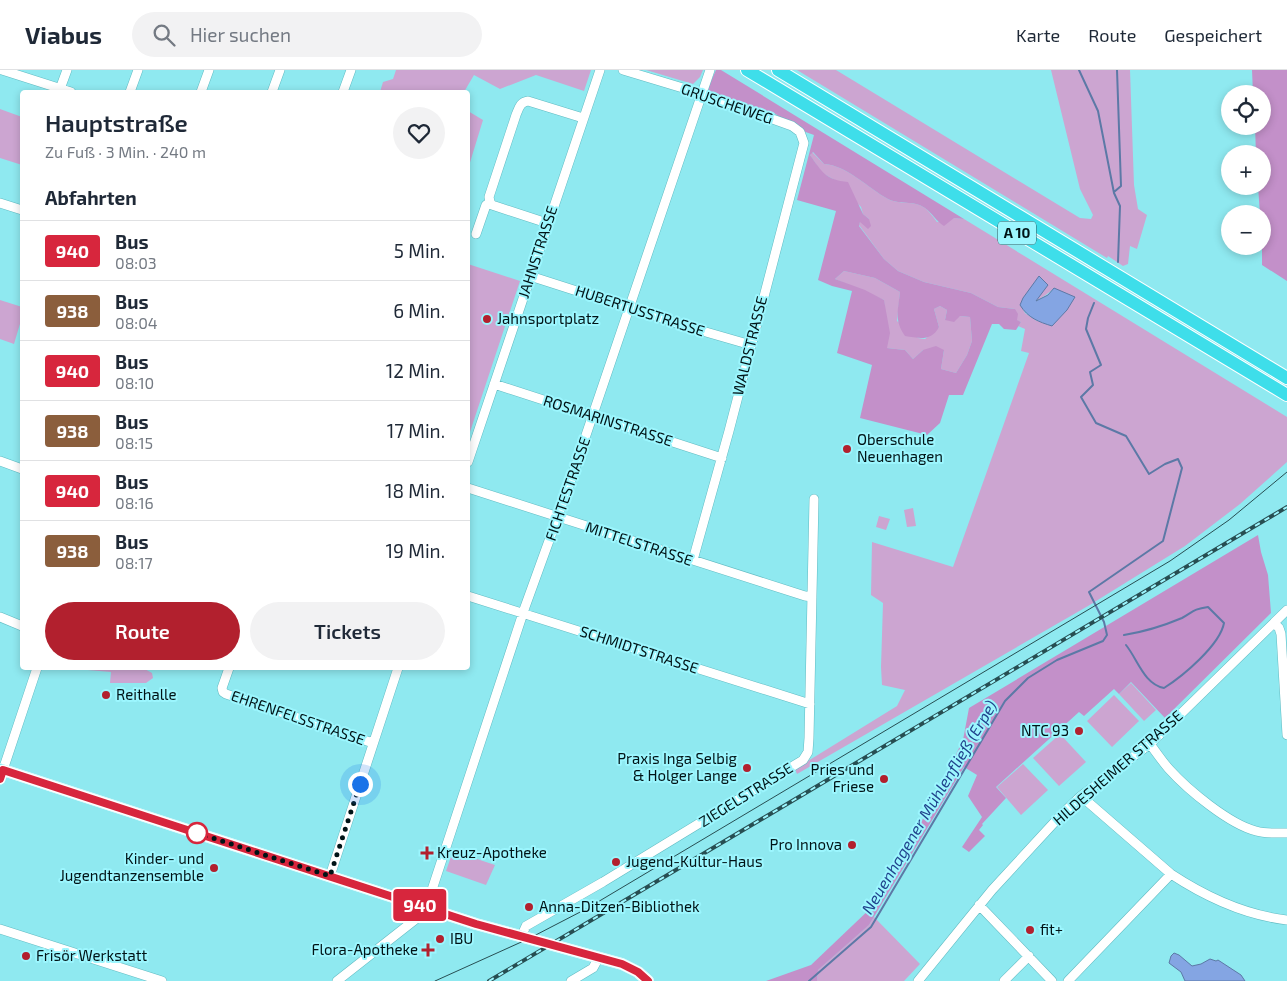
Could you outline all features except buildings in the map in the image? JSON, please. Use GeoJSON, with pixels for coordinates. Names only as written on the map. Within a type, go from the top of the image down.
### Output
{"type":"FeatureCollection","features":[{"type":"Feature","properties":{"kind":"highway","name":"A 10"},"geometry":{"type":"LineString","coordinates":[[747,70],[1287,395]]}},
{"type":"Feature","properties":{"kind":"highway","name":"A 10"},"geometry":{"type":"LineString","coordinates":[[778,70],[1287,378]]}},
{"type":"Feature","properties":{"kind":"main road"},"geometry":{"type":"LineString","coordinates":[[1,772],[426,908],[521,937],[622,964],[638,972],[648,981]]}},
{"type":"Feature","properties":{"kind":"street"},"geometry":{"type":"LineString","coordinates":[[2,70],[64,90]]}},
{"type":"Feature","properties":{"kind":"street"},"geometry":{"type":"LineString","coordinates":[[60,89],[67,70]]}},
{"type":"Feature","properties":{"kind":"street"},"geometry":{"type":"LineString","coordinates":[[131,90],[138,70]]}},
{"type":"Feature","properties":{"kind":"street"},"geometry":{"type":"LineString","coordinates":[[202,90],[209,70]]}},
{"type":"Feature","properties":{"kind":"street"},"geometry":{"type":"LineString","coordinates":[[273,90],[280,70]]}},
{"type":"Feature","properties":{"kind":"street"},"geometry":{"type":"LineString","coordinates":[[344,90],[351,70]]}},
{"type":"Feature","properties":{"kind":"street","name":"JAHNSTRASSE"},"geometry":{"type":"LineString","coordinates":[[470,456],[600,70]]}},
{"type":"Feature","properties":{"kind":"street","name":"GRUSCHEWEG"},"geometry":{"type":"LineString","coordinates":[[623,70],[702,94],[792,126],[800,132]]}},
{"type":"Feature","properties":{"kind":"street","name":"FICHTESTRASSE"},"geometry":{"type":"LineString","coordinates":[[426,908],[523,614],[630,309],[660,220],[664,202],[710,70]]}},
{"type":"Feature","properties":{"kind":"street"},"geometry":{"type":"LineString","coordinates":[[547,223],[492,205],[490,202],[489,197],[516,115],[523,102],[528,100],[583,118]]}},
{"type":"Feature","properties":{"kind":"street","name":"WALDSTRASSE"},"geometry":{"type":"LineString","coordinates":[[693,560],[722,458],[775,249],[803,152],[804,143],[800,132]]}},
{"type":"Feature","properties":{"kind":"street"},"geometry":{"type":"LineString","coordinates":[[476,234],[486,205],[490,202]]}},
{"type":"Feature","properties":{"kind":"street"},"geometry":{"type":"LineString","coordinates":[[0,203],[20,209]]}},
{"type":"Feature","properties":{"kind":"street","name":"HUBERTUSSTRASSE"},"geometry":{"type":"LineString","coordinates":[[530,276],[630,309],[751,345]]}},
{"type":"Feature","properties":{"kind":"street","name":"ROSMARINSTRASSE"},"geometry":{"type":"LineString","coordinates":[[494,384],[722,458]]}},
{"type":"Feature","properties":{"kind":"street"},"geometry":{"type":"LineString","coordinates":[[0,462],[20,467]]}},
{"type":"Feature","properties":{"kind":"street","name":"MITTELSTRASSE"},"geometry":{"type":"LineString","coordinates":[[470,489],[812,597]]}},
{"type":"Feature","properties":{"kind":"street","name":"ZIEGELSTRASSE"},"geometry":{"type":"LineString","coordinates":[[521,937],[526,926],[803,760],[808,752],[814,499]]}},
{"type":"Feature","properties":{"kind":"street","name":"SCHMIDTSTRASSE"},"geometry":{"type":"LineString","coordinates":[[470,597],[810,704]]}},
{"type":"Feature","properties":{"kind":"street","name":"HILDESHEIMER STRASSE"},"geometry":{"type":"LineString","coordinates":[[918,981],[979,905],[1027,851],[1081,796],[1150,744],[1287,610]]}},
{"type":"Feature","properties":{"kind":"street"},"geometry":{"type":"LineString","coordinates":[[0,617],[20,625]]}},
{"type":"Feature","properties":{"kind":"street"},"geometry":{"type":"LineString","coordinates":[[1274,623],[1279,628],[1281,634],[1287,735]]}},
{"type":"Feature","properties":{"kind":"street"},"geometry":{"type":"LineString","coordinates":[[1,772],[36,670]]}},
{"type":"Feature","properties":{"kind":"street","name":"EHRENFELSSTRASSE"},"geometry":{"type":"LineString","coordinates":[[228,670],[222,688],[223,692],[373,743]]}},
{"type":"Feature","properties":{"kind":"street"},"geometry":{"type":"LineString","coordinates":[[330,876],[397,670]]}},
{"type":"Feature","properties":{"kind":"street"},"geometry":{"type":"LineString","coordinates":[[1150,744],[1169,768],[1186,785],[1228,818],[1241,826],[1258,832],[1287,832]]}},
{"type":"Feature","properties":{"kind":"street"},"geometry":{"type":"LineString","coordinates":[[1081,796],[1170,874],[1196,890],[1225,904],[1253,914],[1287,920]]}},
{"type":"Feature","properties":{"kind":"street"},"geometry":{"type":"LineString","coordinates":[[1068,981],[1170,874]]}},
{"type":"Feature","properties":{"kind":"street"},"geometry":{"type":"LineString","coordinates":[[979,905],[1052,981]]}},
{"type":"Feature","properties":{"kind":"street"},"geometry":{"type":"LineString","coordinates":[[336,981],[421,915],[426,908]]}},
{"type":"Feature","properties":{"kind":"street"},"geometry":{"type":"LineString","coordinates":[[0,929],[162,981]]}},
{"type":"Feature","properties":{"kind":"street"},"geometry":{"type":"LineString","coordinates":[[1004,981],[1028,956]]}},
{"type":"Feature","properties":{"kind":"street"},"geometry":{"type":"LineString","coordinates":[[571,981],[593,968],[599,957]]}},
{"type":"Feature","properties":{"kind":"shaded area"},"geometry":{"type":"Polygon","coordinates":[[[396,70],[591,70],[584,91],[536,75],[500,89],[474,75],[465,90],[381,90],[383,82],[393,79],[396,70]]]}},
{"type":"Feature","properties":{"kind":"shaded area"},"geometry":{"type":"Polygon","coordinates":[[[646,70],[703,70],[700,77],[693,84],[646,70]]]}},
{"type":"Feature","properties":{"kind":"shaded area"},"geometry":{"type":"Polygon","coordinates":[[[716,70],[721,70],[964,219],[954,218],[944,226],[921,206],[892,201],[840,168],[824,164],[813,152],[810,155],[829,177],[848,182],[863,214],[869,219],[871,226],[868,229],[860,222],[859,226],[884,259],[898,271],[924,282],[971,293],[998,307],[1015,309],[1018,314],[1017,320],[1021,322],[1016,330],[1004,329],[999,324],[992,324],[963,395],[949,395],[940,423],[927,435],[860,418],[872,365],[837,353],[852,291],[818,280],[836,211],[797,200],[814,135],[800,130],[774,113],[711,93],[707,90],[716,70]],[[844,271],[835,279],[865,290],[884,300],[890,333],[887,348],[905,350],[913,359],[923,350],[936,346],[944,350],[941,369],[956,373],[967,355],[972,341],[970,317],[960,316],[954,322],[945,320],[947,310],[940,306],[934,309],[939,327],[936,332],[924,338],[905,336],[898,320],[900,292],[875,278],[844,271]]]}},
{"type":"Feature","properties":{"kind":"shaded area"},"geometry":{"type":"Polygon","coordinates":[[[797,70],[836,70],[1080,218],[1091,219],[1093,215],[1080,189],[1051,70],[1130,70],[1134,185],[1138,209],[1147,215],[1137,249],[1130,246],[1128,264],[1123,266],[1108,256],[1107,258],[797,70]]]}},
{"type":"Feature","properties":{"kind":"shaded area"},"geometry":{"type":"Polygon","coordinates":[[[1252,70],[1287,70],[1287,281],[1262,265],[1262,255],[1271,255],[1271,205],[1259,205],[1259,195],[1271,195],[1271,145],[1256,145],[1255,135],[1271,135],[1271,85],[1253,85],[1252,70]]]}},
{"type":"Feature","properties":{"kind":"shaded area"},"geometry":{"type":"Polygon","coordinates":[[[0,109],[20,116],[20,164],[0,158],[0,109]]]}},
{"type":"Feature","properties":{"kind":"shaded area"},"geometry":{"type":"Polygon","coordinates":[[[470,112],[483,120],[470,162],[470,112]]]}},
{"type":"Feature","properties":{"kind":"shaded area"},"geometry":{"type":"Polygon","coordinates":[[[812,152],[824,164],[840,168],[892,201],[911,203],[925,208],[937,222],[954,218],[964,219],[1287,417],[1287,462],[1240,504],[1185,546],[1088,606],[797,774],[795,769],[897,706],[905,690],[882,685],[883,603],[871,595],[872,542],[953,567],[1029,353],[1021,351],[1025,329],[1018,326],[1021,322],[1016,320],[1015,309],[998,307],[971,293],[924,282],[898,271],[884,259],[859,225],[860,222],[869,219],[863,214],[861,207],[835,180],[822,173],[810,155],[812,152]],[[1054,288],[1039,299],[1021,305],[1025,313],[1037,321],[1054,288]]]}},
{"type":"Feature","properties":{"kind":"shaded area","name":"Jahnsportplatz"},"geometry":{"type":"Polygon","coordinates":[[[470,265],[520,281],[470,432],[470,265]]]}},
{"type":"Feature","properties":{"kind":"shaded area"},"geometry":{"type":"Polygon","coordinates":[[[844,271],[875,278],[900,292],[897,321],[918,338],[925,339],[939,327],[934,309],[940,306],[947,310],[945,320],[960,316],[970,317],[972,341],[967,355],[956,373],[941,369],[944,350],[923,350],[913,359],[905,350],[887,348],[884,300],[835,279],[844,271]]]}},
{"type":"Feature","properties":{"kind":"shaded area"},"geometry":{"type":"Polygon","coordinates":[[[0,300],[20,306],[20,324],[14,344],[0,339],[0,300]]]}},
{"type":"Feature","properties":{"kind":"shaded area"},"geometry":{"type":"Polygon","coordinates":[[[913,508],[916,526],[907,527],[904,510],[913,508]]]}},
{"type":"Feature","properties":{"kind":"shaded area"},"geometry":{"type":"Polygon","coordinates":[[[879,516],[890,519],[886,530],[876,527],[879,516]]]}},
{"type":"Feature","properties":{"kind":"shaded area"},"geometry":{"type":"Polygon","coordinates":[[[1258,535],[1268,575],[1271,613],[1165,718],[1131,682],[1119,694],[1114,689],[1084,716],[1079,712],[996,787],[1006,798],[982,824],[979,830],[985,836],[969,852],[962,847],[982,817],[968,796],[977,775],[964,767],[869,925],[818,970],[817,981],[766,981],[811,965],[874,905],[933,801],[963,740],[969,708],[1258,535]]]}},
{"type":"Feature","properties":{"kind":"shaded area"},"geometry":{"type":"Polygon","coordinates":[[[88,670],[147,670],[152,673],[153,678],[146,683],[110,683],[111,672],[88,670]]]}},
{"type":"Feature","properties":{"kind":"shaded area"},"geometry":{"type":"Polygon","coordinates":[[[1131,683],[1156,710],[1144,721],[1119,694],[1131,683]]]}},
{"type":"Feature","properties":{"kind":"shaded area"},"geometry":{"type":"Polygon","coordinates":[[[1114,695],[1139,721],[1112,747],[1087,721],[1114,695]]]}},
{"type":"Feature","properties":{"kind":"shaded area"},"geometry":{"type":"Polygon","coordinates":[[[1060,734],[1086,762],[1059,786],[1033,758],[1060,734]]]}},
{"type":"Feature","properties":{"kind":"shaded area"},"geometry":{"type":"Polygon","coordinates":[[[1023,764],[1048,790],[1021,815],[997,787],[1023,764]]]}},
{"type":"Feature","properties":{"kind":"shaded area"},"geometry":{"type":"Polygon","coordinates":[[[453,851],[495,865],[486,885],[446,871],[453,851]]]}},
{"type":"Feature","properties":{"kind":"shaded area"},"geometry":{"type":"Polygon","coordinates":[[[874,917],[920,964],[904,981],[817,981],[818,970],[869,925],[874,917]]]}},
{"type":"Feature","properties":{"kind":"water"},"geometry":{"type":"Polygon","coordinates":[[[1039,276],[1048,285],[1036,301],[1048,295],[1054,288],[1075,297],[1067,310],[1052,326],[1034,319],[1020,305],[1039,276]]]}},
{"type":"Feature","properties":{"kind":"water"},"geometry":{"type":"Polygon","coordinates":[[[1174,953],[1192,966],[1210,959],[1218,960],[1241,975],[1245,981],[1185,981],[1181,972],[1169,963],[1174,953]]]}},
{"type":"Feature","properties":{"kind":"waterway","name":"Neuenhagener Mühlenfließ (Erpe)"},"geometry":{"type":"LineString","coordinates":[[1079,70],[1098,111],[1114,193],[1120,206],[1118,262]]}},
{"type":"Feature","properties":{"kind":"waterway"},"geometry":{"type":"LineString","coordinates":[[1114,192],[1121,186],[1117,70]]}},
{"type":"Feature","properties":{"kind":"waterway","name":"Neuenhagener Mühlenfließ (Erpe)"},"geometry":{"type":"LineString","coordinates":[[809,981],[871,927],[1005,701],[1028,678],[1057,660],[1103,641],[1107,635],[1104,622],[1089,592],[1163,541],[1182,468],[1178,459],[1165,464],[1149,474],[1126,436],[1096,423],[1081,397],[1093,385],[1090,372],[1101,365],[1086,329],[1094,303]]}},
{"type":"Feature","properties":{"kind":"waterway"},"geometry":{"type":"LineString","coordinates":[[1124,635],[1160,626],[1182,618],[1196,610],[1208,607],[1224,623],[1216,641],[1200,659],[1164,688],[1157,686],[1146,677],[1126,645]]}},
{"type":"Feature","properties":{"kind":"tram line"},"geometry":{"type":"LineString","coordinates":[[435,981],[528,939],[586,909],[1170,561],[1229,520],[1287,472]]}},
{"type":"Feature","properties":{"kind":"railway"},"geometry":{"type":"LineString","coordinates":[[489,981],[1287,507]]}},
{"type":"Feature","properties":{"kind":"bus line","name":"940"},"geometry":{"type":"LineString","coordinates":[[0,779],[3,770],[476,924],[550,946],[622,964],[638,972],[648,981]]}},
{"type":"Feature","properties":{"kind":"place","name":"Jahnsportplatz"},"geometry":{"type":"Point","coordinates":[487,319]}},
{"type":"Feature","properties":{"kind":"place","name":"Oberschule Neuenhagen"},"geometry":{"type":"Point","coordinates":[847,449]}},
{"type":"Feature","properties":{"kind":"place","name":"Reithalle"},"geometry":{"type":"Point","coordinates":[106,695]}},
{"type":"Feature","properties":{"kind":"place","name":"NTC 93"},"geometry":{"type":"Point","coordinates":[1079,731]}},
{"type":"Feature","properties":{"kind":"place","name":"Praxis Inga Selbig & Holger Lange"},"geometry":{"type":"Point","coordinates":[747,768]}},
{"type":"Feature","properties":{"kind":"place","name":"Pries und Friese"},"geometry":{"type":"Point","coordinates":[884,779]}},
{"type":"Feature","properties":{"kind":"place","name":"Pro Innova"},"geometry":{"type":"Point","coordinates":[852,845]}},
{"type":"Feature","properties":{"kind":"place","name":"Kreuz-Apotheke"},"geometry":{"type":"Point","coordinates":[427,853]}},
{"type":"Feature","properties":{"kind":"place","name":"Jugend-Kultur-Haus"},"geometry":{"type":"Point","coordinates":[616,862]}},
{"type":"Feature","properties":{"kind":"place","name":"Kinder- und Jugendtanzensemble"},"geometry":{"type":"Point","coordinates":[214,868]}},
{"type":"Feature","properties":{"kind":"place","name":"Anna-Ditzen-Bibliothek"},"geometry":{"type":"Point","coordinates":[529,907]}},
{"type":"Feature","properties":{"kind":"place","name":"fit+"},"geometry":{"type":"Point","coordinates":[1030,930]}},
{"type":"Feature","properties":{"kind":"place","name":"IBU"},"geometry":{"type":"Point","coordinates":[440,939]}},
{"type":"Feature","properties":{"kind":"place","name":"Flora-Apotheke"},"geometry":{"type":"Point","coordinates":[428,950]}},
{"type":"Feature","properties":{"kind":"place","name":"Frisör Werkstatt"},"geometry":{"type":"Point","coordinates":[26,956]}},
{"type":"Feature","properties":{"kind":"route"},"geometry":{"type":"LineString","coordinates":[[197,833],[330,876],[360,784]]}}]}
